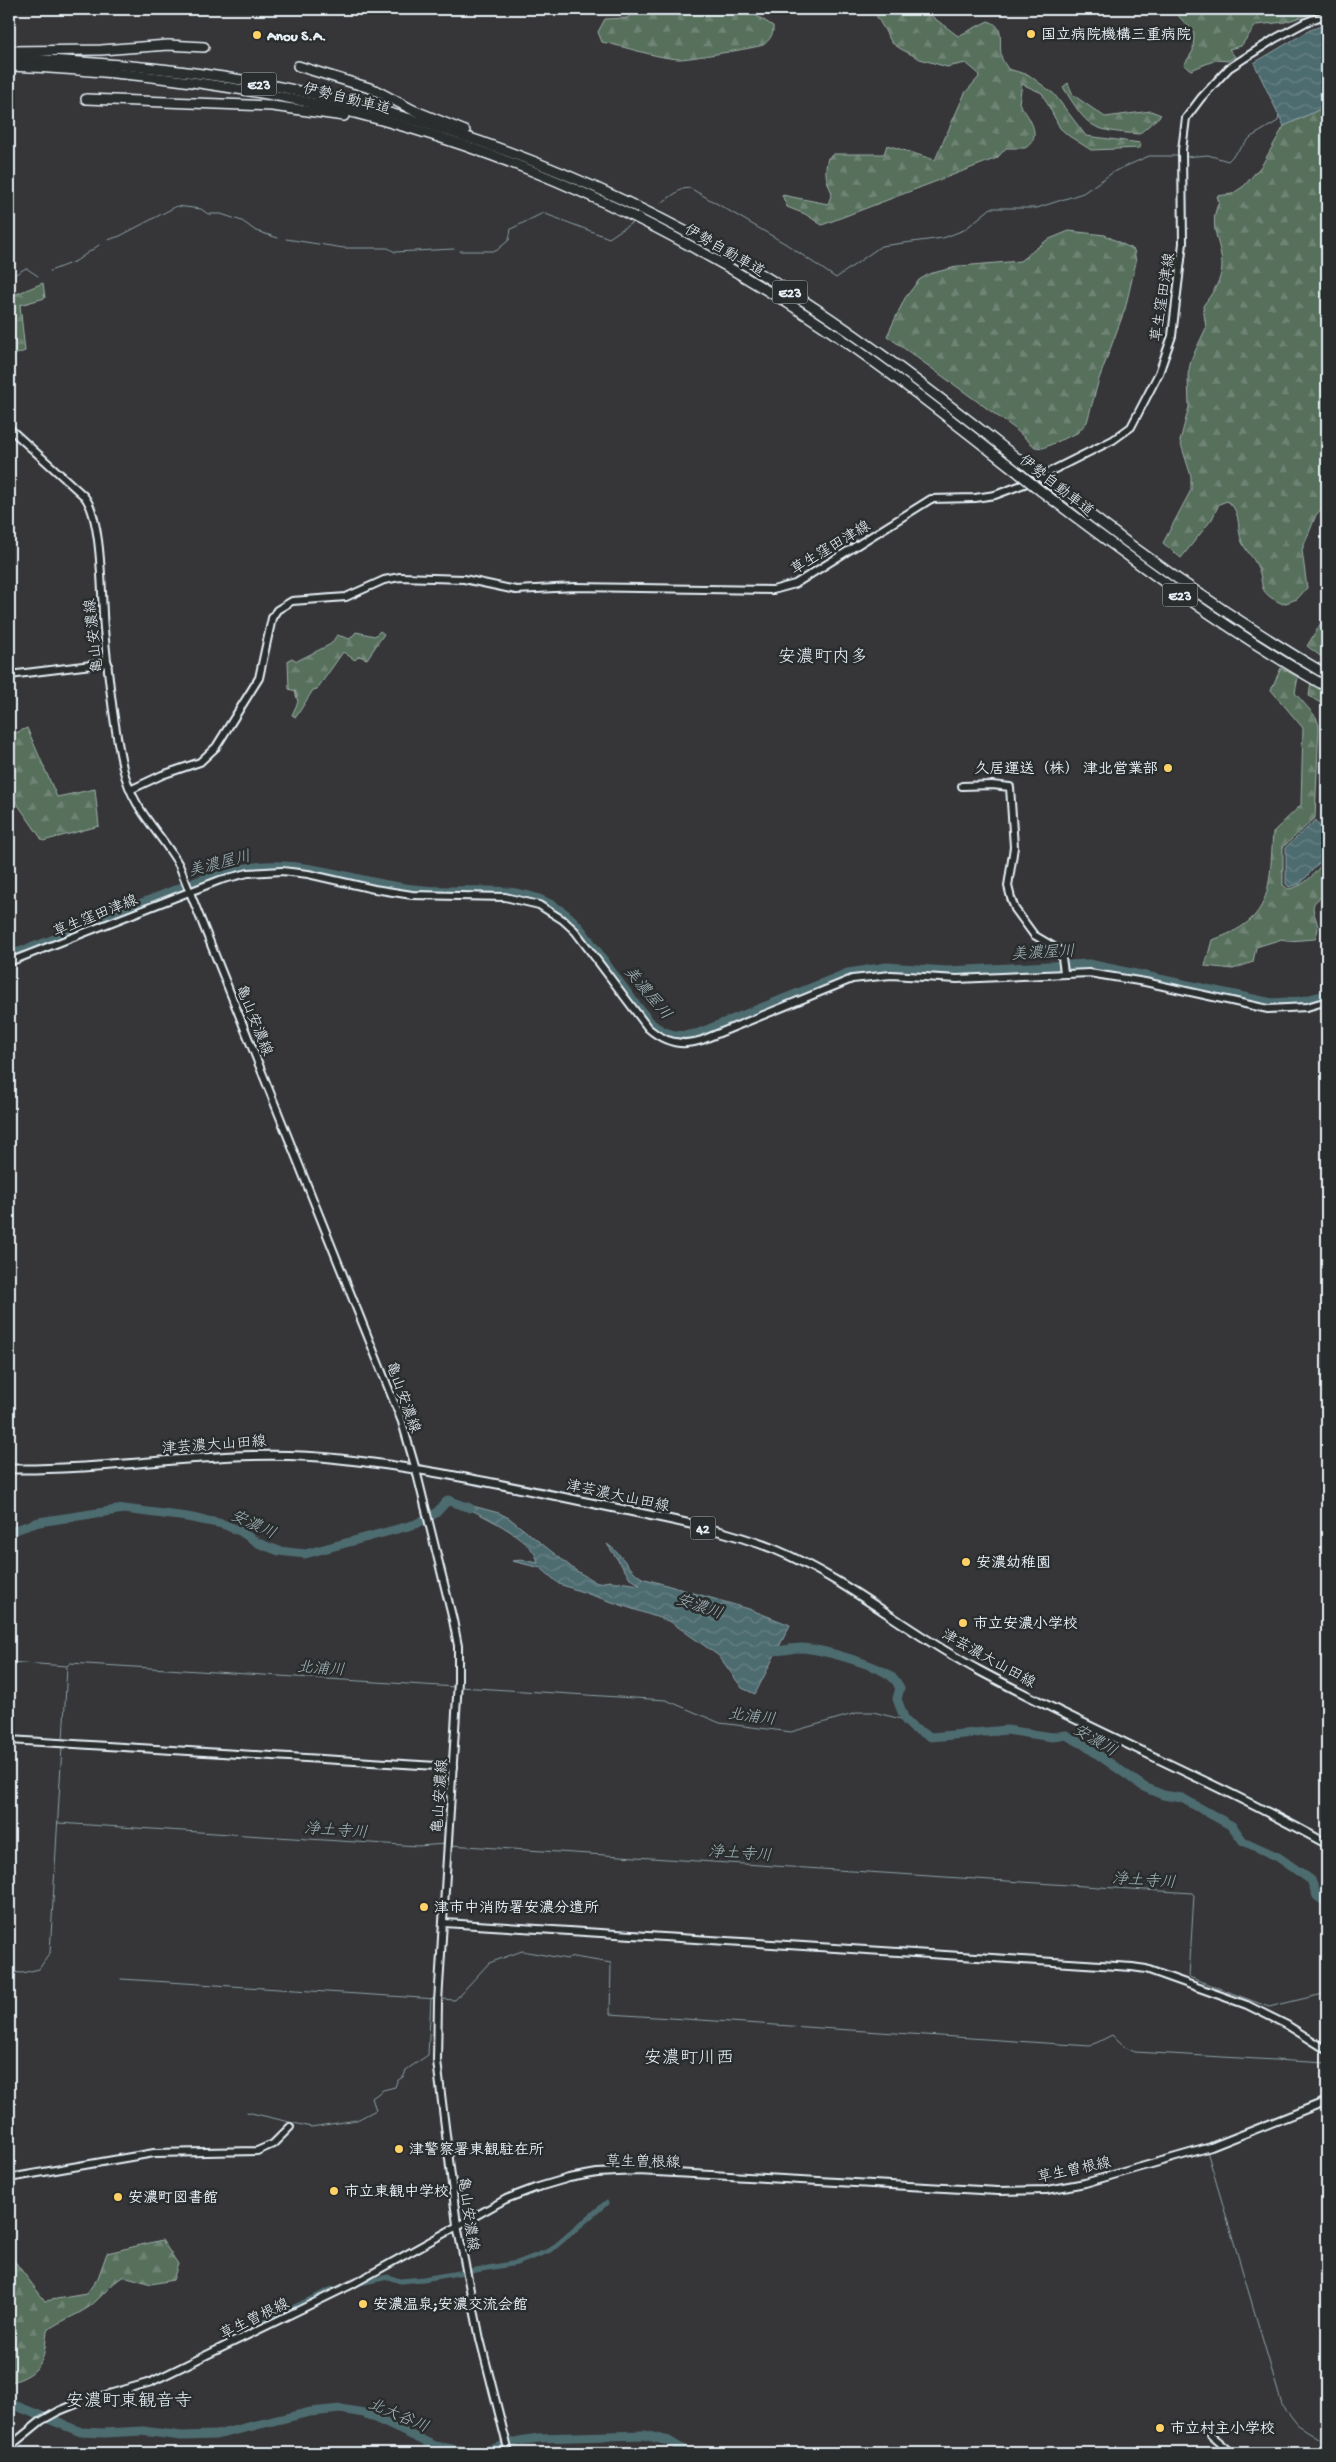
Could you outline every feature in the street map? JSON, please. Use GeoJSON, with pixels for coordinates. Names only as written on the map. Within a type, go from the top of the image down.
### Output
{"type":"FeatureCollection","features":[{"type":"Feature","properties":{"kind":"highway"},"geometry":{"type":"LineString","coordinates":[[9,51],[101,50],[168,45],[204,46]]}},
{"type":"Feature","properties":{"kind":"highway","name":"伊勢自動車道"},"geometry":{"type":"LineString","coordinates":[[9,58],[133,66],[222,77],[277,87],[395,115],[501,151],[520,166],[643,221],[698,250],[781,299],[883,368],[1135,563],[1207,614],[1327,687]]}},
{"type":"Feature","properties":{"kind":"highway","name":"伊勢自動車道"},"geometry":{"type":"LineString","coordinates":[[9,66],[108,73],[220,86],[304,101],[526,156],[653,214],[786,290],[899,368],[1185,585],[1327,675]]}},
{"type":"Feature","properties":{"kind":"highway"},"geometry":{"type":"LineString","coordinates":[[298,66],[373,89],[501,151]]}},
{"type":"Feature","properties":{"kind":"highway"},"geometry":{"type":"LineString","coordinates":[[86,99],[294,108],[408,128]]}},
{"type":"Feature","properties":{"kind":"main road","name":"草生窪田津線"},"geometry":{"type":"LineString","coordinates":[[130,790],[162,775],[200,762],[216,747],[259,678],[272,618],[277,610],[289,602],[301,599],[346,597],[384,580],[400,577],[464,579],[516,590],[574,587],[773,590],[795,584],[804,579],[931,499],[976,498],[995,495],[1027,483],[1114,440],[1131,427],[1143,407],[1172,336],[1182,242],[1182,157],[1186,118],[1201,98],[1229,68],[1276,38],[1306,22],[1327,14]]}},
{"type":"Feature","properties":{"kind":"main road","name":"亀山安濃線"},"geometry":{"type":"LineString","coordinates":[[9,428],[84,496],[92,506],[100,564],[108,663],[120,751],[130,790],[145,819],[176,859],[190,890],[383,1373],[402,1422],[442,1572],[458,1646],[458,1691],[438,2001],[437,2054],[457,2225],[480,2339],[508,2452]]}},
{"type":"Feature","properties":{"kind":"main road"},"geometry":{"type":"LineString","coordinates":[[9,675],[108,663]]}},
{"type":"Feature","properties":{"kind":"main road"},"geometry":{"type":"LineString","coordinates":[[962,786],[992,785],[1010,787],[1014,847],[1008,886],[1011,898],[1016,909],[1034,935],[1057,948],[1063,957],[1064,970]]}},
{"type":"Feature","properties":{"kind":"main road","name":"草生窪田津線"},"geometry":{"type":"LineString","coordinates":[[9,962],[190,890],[237,876],[282,871],[308,874],[374,889],[412,895],[505,897],[528,901],[557,915],[575,931],[648,1028],[660,1038],[680,1044],[702,1040],[852,979],[891,975],[957,979],[1064,970],[1101,974],[1268,1009],[1307,1007],[1327,1001]]}},
{"type":"Feature","properties":{"kind":"main road","name":"津芸濃大山田線"},"geometry":{"type":"LineString","coordinates":[[9,1469],[88,1467],[280,1454],[339,1458],[416,1470],[654,1516],[734,1536],[773,1549],[839,1581],[978,1670],[1178,1768],[1327,1844]]}},
{"type":"Feature","properties":{"kind":"main road"},"geometry":{"type":"LineString","coordinates":[[9,1740],[453,1767]]}},
{"type":"Feature","properties":{"kind":"main road"},"geometry":{"type":"LineString","coordinates":[[444,1922],[1146,1969],[1247,2005],[1287,2025],[1327,2050]]}},
{"type":"Feature","properties":{"kind":"main road","name":"草生曽根線"},"geometry":{"type":"LineString","coordinates":[[9,2447],[42,2421],[80,2402],[151,2382],[346,2288],[506,2199],[569,2178],[613,2172],[998,2191],[1047,2190],[1085,2183],[1211,2147],[1327,2101]]}},
{"type":"Feature","properties":{"kind":"main road"},"geometry":{"type":"LineString","coordinates":[[9,2178],[154,2153],[257,2151],[273,2144],[290,2126]]}},
{"type":"Feature","properties":{"kind":"main road"},"geometry":{"type":"LineString","coordinates":[[1211,2434],[1232,2453]]}},
{"type":"Feature","properties":{"kind":"green space"},"geometry":{"type":"Polygon","coordinates":[[[629,9],[746,9],[773,26],[773,32],[763,45],[683,59],[659,56],[602,42],[598,32],[605,19],[627,18],[632,13],[629,9]]]}},
{"type":"Feature","properties":{"kind":"green space"},"geometry":{"type":"Polygon","coordinates":[[[877,9],[922,9],[958,36],[988,21],[993,23],[999,30],[1001,56],[1008,69],[1029,75],[1054,94],[1086,136],[1141,143],[1140,148],[1091,150],[1060,128],[1042,93],[1022,84],[1019,103],[1030,119],[1034,132],[1034,138],[1025,148],[1006,148],[997,158],[822,225],[805,214],[787,207],[782,195],[828,204],[832,193],[827,180],[826,168],[828,158],[834,154],[884,154],[887,145],[935,160],[965,93],[979,77],[978,73],[966,63],[947,67],[920,59],[892,43],[876,15],[877,9]]]}},
{"type":"Feature","properties":{"kind":"green space"},"geometry":{"type":"Polygon","coordinates":[[[1172,9],[1326,9],[1285,22],[1256,25],[1241,46],[1229,49],[1235,57],[1228,61],[1216,60],[1191,70],[1184,65],[1193,51],[1194,33],[1172,9]]]}},
{"type":"Feature","properties":{"kind":"green space"},"geometry":{"type":"Polygon","coordinates":[[[1068,83],[1073,95],[1105,117],[1151,111],[1161,115],[1139,134],[1100,128],[1092,125],[1079,112],[1063,87],[1068,83]]]}},
{"type":"Feature","properties":{"kind":"green space"},"geometry":{"type":"Polygon","coordinates":[[[1327,106],[1327,502],[1316,515],[1302,550],[1307,588],[1297,599],[1283,604],[1267,595],[1264,590],[1259,570],[1242,542],[1235,509],[1227,501],[1219,504],[1212,519],[1181,558],[1163,543],[1191,490],[1191,476],[1180,441],[1189,407],[1188,375],[1191,360],[1206,328],[1203,306],[1220,278],[1222,267],[1214,219],[1219,202],[1217,196],[1232,194],[1244,186],[1262,165],[1284,126],[1327,106]]]}},
{"type":"Feature","properties":{"kind":"green space"},"geometry":{"type":"Polygon","coordinates":[[[1069,231],[1105,235],[1134,250],[1136,262],[1125,309],[1099,379],[1087,422],[1077,433],[1043,448],[1035,447],[1014,428],[887,336],[905,298],[919,280],[929,274],[960,266],[1020,261],[1047,240],[1069,231]]]}},
{"type":"Feature","properties":{"kind":"green space"},"geometry":{"type":"Polygon","coordinates":[[[43,283],[45,298],[20,305],[25,351],[11,356],[9,297],[43,283]]]}},
{"type":"Feature","properties":{"kind":"green space"},"geometry":{"type":"Polygon","coordinates":[[[1327,615],[1327,661],[1307,646],[1327,615]]]}},
{"type":"Feature","properties":{"kind":"green space"},"geometry":{"type":"Polygon","coordinates":[[[380,631],[384,634],[367,659],[359,656],[355,660],[343,652],[317,689],[313,690],[296,717],[292,715],[298,702],[295,691],[289,689],[288,660],[292,658],[297,661],[331,644],[337,635],[350,639],[356,632],[375,636],[380,631]]]}},
{"type":"Feature","properties":{"kind":"green space"},"geometry":{"type":"Polygon","coordinates":[[[1281,668],[1298,677],[1295,693],[1316,717],[1319,726],[1315,818],[1283,847],[1283,885],[1288,889],[1305,882],[1327,858],[1327,895],[1320,898],[1314,904],[1313,908],[1318,927],[1315,939],[1288,941],[1282,939],[1256,947],[1253,962],[1233,969],[1205,966],[1212,940],[1232,932],[1247,923],[1257,912],[1264,900],[1268,886],[1273,832],[1301,805],[1303,728],[1271,690],[1281,668]]]}},
{"type":"Feature","properties":{"kind":"green space"},"geometry":{"type":"Polygon","coordinates":[[[1311,681],[1327,691],[1327,707],[1309,696],[1311,681]]]}},
{"type":"Feature","properties":{"kind":"green space"},"geometry":{"type":"Polygon","coordinates":[[[27,728],[57,797],[95,789],[99,826],[43,841],[14,799],[9,799],[9,736],[27,728]]]}},
{"type":"Feature","properties":{"kind":"green space"},"geometry":{"type":"Polygon","coordinates":[[[162,2240],[178,2264],[173,2280],[151,2284],[124,2276],[89,2307],[47,2330],[44,2350],[39,2365],[28,2375],[9,2383],[9,2254],[45,2301],[86,2294],[98,2278],[107,2253],[162,2240]]]}},
{"type":"Feature","properties":{"kind":"water"},"geometry":{"type":"Polygon","coordinates":[[[1327,24],[1327,106],[1284,126],[1254,63],[1310,30],[1327,24]]]}},
{"type":"Feature","properties":{"kind":"water"},"geometry":{"type":"Polygon","coordinates":[[[1316,820],[1327,841],[1327,854],[1300,884],[1289,887],[1286,884],[1286,847],[1316,820]]]}},
{"type":"Feature","properties":{"kind":"water"},"geometry":{"type":"Polygon","coordinates":[[[454,1501],[499,1513],[509,1518],[575,1570],[597,1583],[611,1581],[640,1585],[630,1578],[607,1544],[642,1578],[749,1609],[790,1625],[755,1694],[742,1688],[719,1656],[671,1622],[559,1584],[541,1568],[512,1561],[522,1560],[538,1563],[534,1553],[527,1544],[516,1535],[454,1501]]]}},
{"type":"Feature","properties":{"kind":"waterway"},"geometry":{"type":"LineString","coordinates":[[1185,157],[1208,155],[1228,161],[1251,137],[1278,121],[1279,115]]}},
{"type":"Feature","properties":{"kind":"waterway"},"geometry":{"type":"LineString","coordinates":[[661,203],[682,189],[690,188],[786,244],[836,278],[881,246],[943,238],[964,230],[991,208],[1037,208],[1083,193],[1115,171],[1149,156],[1179,156]]}},
{"type":"Feature","properties":{"kind":"waterway"},"geometry":{"type":"LineString","coordinates":[[108,240],[120,236],[177,206],[201,209],[208,214],[221,214],[242,221],[256,231],[278,238]]}},
{"type":"Feature","properties":{"kind":"waterway"},"geometry":{"type":"LineString","coordinates":[[460,251],[496,251],[509,240],[511,229],[543,213],[609,238],[633,222]]}},
{"type":"Feature","properties":{"kind":"waterway"},"geometry":{"type":"LineString","coordinates":[[286,239],[344,248],[388,248],[395,252],[454,249]]}},
{"type":"Feature","properties":{"kind":"waterway"},"geometry":{"type":"LineString","coordinates":[[50,271],[76,261],[99,245]]}},
{"type":"Feature","properties":{"kind":"waterway"},"geometry":{"type":"LineString","coordinates":[[9,278],[26,268],[38,276]]}},
{"type":"Feature","properties":{"kind":"waterway","name":"美濃屋川"},"geometry":{"type":"LineString","coordinates":[[9,955],[47,942],[211,876],[251,867],[285,866],[325,871],[404,888],[442,891],[511,892],[544,901],[566,914],[576,923],[652,1024],[663,1031],[680,1036],[699,1033],[848,973],[887,967],[947,971],[1089,964],[1272,1003],[1302,1001],[1327,995]]}},
{"type":"Feature","properties":{"kind":"waterway","name":"安濃川"},"geometry":{"type":"LineString","coordinates":[[9,1532],[39,1522],[124,1509],[187,1517],[223,1524],[240,1531],[258,1543],[279,1551],[305,1554],[416,1524],[436,1513],[448,1500],[470,1508]]}},
{"type":"Feature","properties":{"kind":"waterway","name":"安濃川"},"geometry":{"type":"LineString","coordinates":[[766,1650],[775,1651],[801,1648],[822,1651],[849,1658],[886,1673],[894,1679],[900,1688],[897,1699],[905,1720],[913,1728],[931,1737],[1007,1730],[1052,1737],[1066,1735],[1083,1744],[1144,1787],[1163,1795],[1182,1798],[1232,1826],[1243,1841],[1278,1857],[1311,1880],[1317,1896],[1327,1903]]}},
{"type":"Feature","properties":{"kind":"waterway","name":"北浦川"},"geometry":{"type":"LineString","coordinates":[[9,1662],[67,1666],[70,1663],[456,1687]]}},
{"type":"Feature","properties":{"kind":"waterway","name":"北浦川"},"geometry":{"type":"LineString","coordinates":[[63,1741],[67,1667]]}},
{"type":"Feature","properties":{"kind":"waterway","name":"北浦川"},"geometry":{"type":"LineString","coordinates":[[460,1687],[666,1700],[720,1723],[791,1732],[860,1712],[873,1712],[905,1720]]}},
{"type":"Feature","properties":{"kind":"waterway","name":"北浦川"},"geometry":{"type":"LineString","coordinates":[[9,1972],[22,1973],[39,1969],[50,1953],[62,1747]]}},
{"type":"Feature","properties":{"kind":"waterway","name":"浄土寺川"},"geometry":{"type":"LineString","coordinates":[[58,1823],[418,1846],[446,1844]]}},
{"type":"Feature","properties":{"kind":"waterway","name":"浄土寺川"},"geometry":{"type":"LineString","coordinates":[[450,1845],[1192,1893],[1194,1895],[1189,1977],[1269,2007],[1327,1993]]}},
{"type":"Feature","properties":{"kind":"waterway"},"geometry":{"type":"LineString","coordinates":[[441,1999],[455,2000],[489,1963],[522,1951],[567,1959],[574,1957],[611,1963],[610,2014],[1090,2046],[1112,2035],[1124,2047],[1135,2052],[1327,2063]]}},
{"type":"Feature","properties":{"kind":"waterway"},"geometry":{"type":"LineString","coordinates":[[121,1979],[437,1999]]}},
{"type":"Feature","properties":{"kind":"waterway"},"geometry":{"type":"LineString","coordinates":[[247,2112],[311,2127],[357,2120],[376,2110],[372,2098],[383,2090],[395,2087],[397,2081],[404,2076],[406,2070],[428,2055],[431,1999]]}},
{"type":"Feature","properties":{"kind":"waterway"},"geometry":{"type":"LineString","coordinates":[[1207,2151],[1282,2405],[1298,2425],[1327,2443]]}},
{"type":"Feature","properties":{"kind":"waterway"},"geometry":{"type":"LineString","coordinates":[[355,2284],[388,2277],[400,2281],[423,2279],[517,2263],[551,2250],[606,2203]]}},
{"type":"Feature","properties":{"kind":"waterway"},"geometry":{"type":"LineString","coordinates":[[242,2332],[330,2290],[342,2288]]}},
{"type":"Feature","properties":{"kind":"waterway","name":"北大谷川"},"geometry":{"type":"LineString","coordinates":[[9,2403],[81,2432],[143,2431],[181,2436],[216,2435],[310,2412],[341,2409],[364,2413],[435,2446],[464,2451],[482,2452],[519,2441],[539,2438],[644,2435],[669,2441],[689,2453]]}},
{"type":"Feature","properties":{"kind":"place","name":"国立病院機構三重病院"},"geometry":{"type":"Point","coordinates":[1031,34]}},
{"type":"Feature","properties":{"kind":"place","name":"Anou S.A."},"geometry":{"type":"Point","coordinates":[257,35]}},
{"type":"Feature","properties":{"kind":"place","name":"久居運送（株） 津北営業部"},"geometry":{"type":"Point","coordinates":[1168,768]}},
{"type":"Feature","properties":{"kind":"place","name":"安濃幼稚園"},"geometry":{"type":"Point","coordinates":[966,1562]}},
{"type":"Feature","properties":{"kind":"place","name":"市立安濃小学校"},"geometry":{"type":"Point","coordinates":[963,1623]}},
{"type":"Feature","properties":{"kind":"place","name":"津市中消防署安濃分遣所"},"geometry":{"type":"Point","coordinates":[424,1907]}},
{"type":"Feature","properties":{"kind":"place","name":"津警察署東観駐在所"},"geometry":{"type":"Point","coordinates":[399,2149]}},
{"type":"Feature","properties":{"kind":"place","name":"市立東観中学校"},"geometry":{"type":"Point","coordinates":[334,2191]}},
{"type":"Feature","properties":{"kind":"place","name":"安濃町図書館"},"geometry":{"type":"Point","coordinates":[118,2197]}},
{"type":"Feature","properties":{"kind":"place","name":"安濃温泉;安濃交流会館"},"geometry":{"type":"Point","coordinates":[363,2304]}},
{"type":"Feature","properties":{"kind":"place","name":"市立村主小学校"},"geometry":{"type":"Point","coordinates":[1160,2428]}},
{"type":"Feature","properties":{"kind":"district","name":"安濃町内多"},"geometry":{"type":"Point","coordinates":[823,656]}},
{"type":"Feature","properties":{"kind":"district","name":"安濃町川西"},"geometry":{"type":"Point","coordinates":[689,2057]}},
{"type":"Feature","properties":{"kind":"district","name":"安濃町東観音寺"},"geometry":{"type":"Point","coordinates":[129,2400]}}]}
